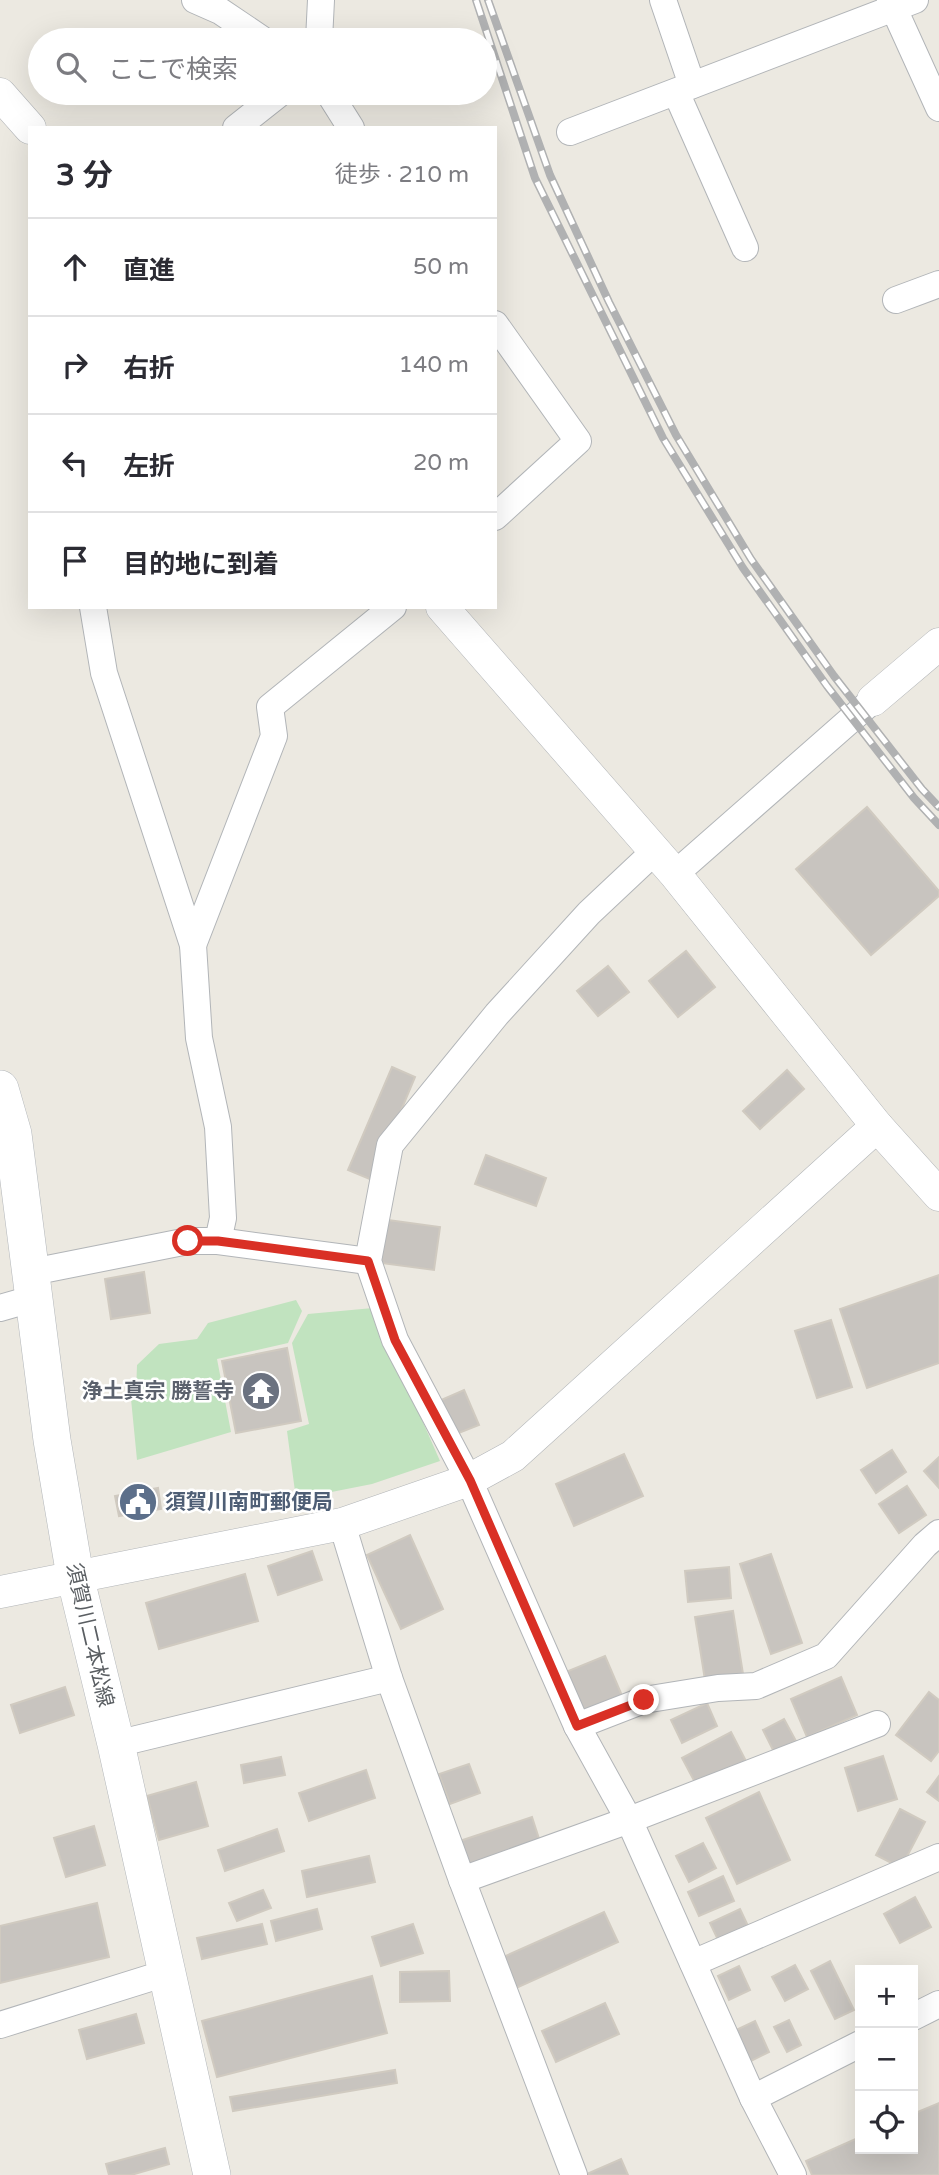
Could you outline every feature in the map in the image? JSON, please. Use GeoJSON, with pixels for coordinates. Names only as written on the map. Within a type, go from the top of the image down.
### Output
{"type":"FeatureCollection","features":[{"type":"Feature","properties":{"kind":"main road","name":"須賀川二本松線"},"geometry":{"type":"LineString","coordinates":[[0,1089],[13,1134],[52,1440],[75,1576],[116,1744],[212,2175]]}},
{"type":"Feature","properties":{"kind":"street"},"geometry":{"type":"LineString","coordinates":[[195,0],[220,11],[246,28]]}},
{"type":"Feature","properties":{"kind":"street"},"geometry":{"type":"LineString","coordinates":[[320,28],[321,0]]}},
{"type":"Feature","properties":{"kind":"street"},"geometry":{"type":"LineString","coordinates":[[663,0],[684,88],[745,248]]}},
{"type":"Feature","properties":{"kind":"street"},"geometry":{"type":"LineString","coordinates":[[570,132],[899,3],[939,108]]}},
{"type":"Feature","properties":{"kind":"street"},"geometry":{"type":"LineString","coordinates":[[0,94],[28,126]]}},
{"type":"Feature","properties":{"kind":"street"},"geometry":{"type":"LineString","coordinates":[[239,126],[265,105]]}},
{"type":"Feature","properties":{"kind":"street"},"geometry":{"type":"LineString","coordinates":[[337,105],[350,126]]}},
{"type":"Feature","properties":{"kind":"street"},"geometry":{"type":"LineString","coordinates":[[896,300],[939,284]]}},
{"type":"Feature","properties":{"kind":"street"},"geometry":{"type":"LineString","coordinates":[[497,327],[578,441],[497,515]]}},
{"type":"Feature","properties":{"kind":"street"},"geometry":{"type":"LineString","coordinates":[[93,609],[104,673],[193,945],[199,1038],[218,1127],[223,1218],[218,1241]]}},
{"type":"Feature","properties":{"kind":"street"},"geometry":{"type":"LineString","coordinates":[[193,945],[274,736],[270,707],[391,609]]}},
{"type":"Feature","properties":{"kind":"street"},"geometry":{"type":"LineString","coordinates":[[444,609],[665,863],[877,1126],[939,1195]]}},
{"type":"Feature","properties":{"kind":"street"},"geometry":{"type":"LineString","coordinates":[[793,2175],[753,2098],[629,1820],[577,1726],[470,1480],[395,1340],[368,1261],[390,1145],[497,1014],[589,914],[665,863],[873,700],[939,644]]}},
{"type":"Feature","properties":{"kind":"street"},"geometry":{"type":"LineString","coordinates":[[0,1592],[342,1524],[470,1480],[513,1456],[877,1126]]}},
{"type":"Feature","properties":{"kind":"street"},"geometry":{"type":"LineString","coordinates":[[0,1308],[33,1285],[188,1241],[218,1241],[368,1261]]}},
{"type":"Feature","properties":{"kind":"street"},"geometry":{"type":"LineString","coordinates":[[342,1524],[389,1678],[574,2175]]}},
{"type":"Feature","properties":{"kind":"street"},"geometry":{"type":"LineString","coordinates":[[577,1726],[644,1700],[718,1688],[756,1686],[826,1656],[925,1545],[939,1533]]}},
{"type":"Feature","properties":{"kind":"street"},"geometry":{"type":"LineString","coordinates":[[116,1744],[389,1678]]}},
{"type":"Feature","properties":{"kind":"street"},"geometry":{"type":"LineString","coordinates":[[462,1880],[629,1820],[877,1724]]}},
{"type":"Feature","properties":{"kind":"street"},"geometry":{"type":"LineString","coordinates":[[693,1964],[939,1857]]}},
{"type":"Feature","properties":{"kind":"street"},"geometry":{"type":"LineString","coordinates":[[0,2025],[166,1973]]}},
{"type":"Feature","properties":{"kind":"street"},"geometry":{"type":"LineString","coordinates":[[918,2014],[939,2004]]}},
{"type":"Feature","properties":{"kind":"street"},"geometry":{"type":"LineString","coordinates":[[753,2098],[855,2047]]}},
{"type":"Feature","properties":{"kind":"green space"},"geometry":{"type":"Polygon","coordinates":[[[296,1300],[302,1311],[288,1343],[217,1359],[231,1432],[137,1460],[131,1399],[136,1394],[137,1365],[159,1344],[197,1339],[208,1323],[296,1300]]]}},
{"type":"Feature","properties":{"kind":"green space"},"geometry":{"type":"Polygon","coordinates":[[[373,1308],[440,1461],[372,1484],[296,1499],[287,1431],[309,1424],[292,1343],[308,1314],[373,1308]]]}},
{"type":"Feature","properties":{"kind":"building"},"geometry":{"type":"Polygon","coordinates":[[[867,807],[939,891],[939,896],[871,955],[796,869],[867,807]]]}},
{"type":"Feature","properties":{"kind":"building"},"geometry":{"type":"Polygon","coordinates":[[[686,951],[715,987],[678,1017],[649,981],[686,951]]]}},
{"type":"Feature","properties":{"kind":"building"},"geometry":{"type":"Polygon","coordinates":[[[608,966],[629,992],[598,1016],[577,991],[608,966]]]}},
{"type":"Feature","properties":{"kind":"building"},"geometry":{"type":"Polygon","coordinates":[[[392,1067],[415,1077],[372,1180],[348,1170],[392,1067]]]}},
{"type":"Feature","properties":{"kind":"building"},"geometry":{"type":"Polygon","coordinates":[[[787,1070],[804,1089],[760,1129],[743,1111],[787,1070]]]}},
{"type":"Feature","properties":{"kind":"building"},"geometry":{"type":"Polygon","coordinates":[[[486,1155],[546,1178],[536,1206],[475,1184],[486,1155]]]}},
{"type":"Feature","properties":{"kind":"building"},"geometry":{"type":"Polygon","coordinates":[[[388,1220],[440,1227],[434,1270],[381,1263],[388,1220]]]}},
{"type":"Feature","properties":{"kind":"building"},"geometry":{"type":"Polygon","coordinates":[[[144,1272],[150,1313],[111,1319],[105,1279],[144,1272]]]}},
{"type":"Feature","properties":{"kind":"building"},"geometry":{"type":"Polygon","coordinates":[[[939,1275],[939,1363],[867,1388],[840,1309],[939,1275]]]}},
{"type":"Feature","properties":{"kind":"building"},"geometry":{"type":"Polygon","coordinates":[[[831,1320],[852,1387],[817,1398],[795,1331],[831,1320]]]}},
{"type":"Feature","properties":{"kind":"building","name":"浄土真宗 勝誓寺"},"geometry":{"type":"Polygon","coordinates":[[[287,1348],[301,1421],[236,1433],[222,1361],[287,1348]]]}},
{"type":"Feature","properties":{"kind":"building"},"geometry":{"type":"Polygon","coordinates":[[[464,1390],[479,1425],[446,1438],[432,1404],[464,1390]]]}},
{"type":"Feature","properties":{"kind":"building"},"geometry":{"type":"Polygon","coordinates":[[[892,1450],[906,1472],[876,1493],[861,1470],[892,1450]]]}},
{"type":"Feature","properties":{"kind":"building"},"geometry":{"type":"Polygon","coordinates":[[[624,1454],[643,1496],[574,1526],[556,1484],[624,1454]]]}},
{"type":"Feature","properties":{"kind":"building"},"geometry":{"type":"Polygon","coordinates":[[[939,1457],[939,1488],[924,1471],[939,1457]]]}},
{"type":"Feature","properties":{"kind":"building"},"geometry":{"type":"Polygon","coordinates":[[[907,1486],[926,1515],[899,1533],[879,1504],[907,1486]]]}},
{"type":"Feature","properties":{"kind":"building"},"geometry":{"type":"Polygon","coordinates":[[[158,1488],[161,1509],[119,1516],[115,1496],[158,1488]]]}},
{"type":"Feature","properties":{"kind":"building"},"geometry":{"type":"Polygon","coordinates":[[[410,1535],[443,1609],[401,1629],[367,1555],[410,1535]]]}},
{"type":"Feature","properties":{"kind":"building"},"geometry":{"type":"Polygon","coordinates":[[[312,1551],[322,1580],[278,1595],[268,1566],[312,1551]]]}},
{"type":"Feature","properties":{"kind":"building"},"geometry":{"type":"Polygon","coordinates":[[[771,1554],[802,1643],[771,1654],[740,1564],[771,1554]]]}},
{"type":"Feature","properties":{"kind":"building"},"geometry":{"type":"Polygon","coordinates":[[[729,1567],[731,1598],[688,1602],[685,1571],[729,1567]]]}},
{"type":"Feature","properties":{"kind":"building"},"geometry":{"type":"Polygon","coordinates":[[[245,1574],[258,1621],[159,1649],[146,1603],[245,1574]]]}},
{"type":"Feature","properties":{"kind":"building"},"geometry":{"type":"Polygon","coordinates":[[[733,1611],[743,1674],[705,1680],[695,1617],[733,1611]]]}},
{"type":"Feature","properties":{"kind":"building"},"geometry":{"type":"Polygon","coordinates":[[[605,1656],[623,1698],[578,1716],[561,1674],[605,1656]]]}},
{"type":"Feature","properties":{"kind":"building"},"geometry":{"type":"Polygon","coordinates":[[[841,1677],[857,1715],[807,1737],[791,1699],[841,1677]]]}},
{"type":"Feature","properties":{"kind":"building"},"geometry":{"type":"Polygon","coordinates":[[[65,1687],[74,1715],[20,1733],[11,1705],[65,1687]]]}},
{"type":"Feature","properties":{"kind":"building"},"geometry":{"type":"Polygon","coordinates":[[[929,1692],[939,1700],[939,1751],[931,1761],[896,1735],[929,1692]]]}},
{"type":"Feature","properties":{"kind":"building"},"geometry":{"type":"Polygon","coordinates":[[[707,1703],[717,1726],[682,1743],[671,1720],[707,1703]]]}},
{"type":"Feature","properties":{"kind":"building"},"geometry":{"type":"Polygon","coordinates":[[[784,1719],[796,1741],[774,1752],[763,1730],[784,1719]]]}},
{"type":"Feature","properties":{"kind":"building"},"geometry":{"type":"Polygon","coordinates":[[[731,1732],[747,1763],[698,1788],[682,1758],[731,1732]]]}},
{"type":"Feature","properties":{"kind":"building"},"geometry":{"type":"Polygon","coordinates":[[[883,1756],[897,1799],[858,1811],[845,1768],[883,1756]]]}},
{"type":"Feature","properties":{"kind":"building"},"geometry":{"type":"Polygon","coordinates":[[[281,1757],[285,1775],[244,1783],[241,1765],[281,1757]]]}},
{"type":"Feature","properties":{"kind":"building"},"geometry":{"type":"Polygon","coordinates":[[[469,1764],[480,1793],[450,1804],[439,1774],[469,1764]]]}},
{"type":"Feature","properties":{"kind":"building"},"geometry":{"type":"Polygon","coordinates":[[[366,1770],[375,1798],[309,1821],[299,1793],[366,1770]]]}},
{"type":"Feature","properties":{"kind":"building"},"geometry":{"type":"Polygon","coordinates":[[[939,1776],[939,1801],[927,1792],[939,1776]]]}},
{"type":"Feature","properties":{"kind":"building"},"geometry":{"type":"Polygon","coordinates":[[[196,1782],[208,1826],[159,1840],[147,1796],[196,1782]]]}},
{"type":"Feature","properties":{"kind":"building"},"geometry":{"type":"Polygon","coordinates":[[[759,1792],[790,1860],[737,1884],[706,1818],[759,1792]]]}},
{"type":"Feature","properties":{"kind":"building"},"geometry":{"type":"Polygon","coordinates":[[[900,1809],[925,1822],[901,1868],[876,1855],[900,1809]]]}},
{"type":"Feature","properties":{"kind":"building"},"geometry":{"type":"Polygon","coordinates":[[[532,1817],[541,1845],[470,1870],[460,1841],[532,1817]]]}},
{"type":"Feature","properties":{"kind":"building"},"geometry":{"type":"Polygon","coordinates":[[[94,1826],[105,1865],[66,1877],[54,1838],[94,1826]]]}},
{"type":"Feature","properties":{"kind":"building"},"geometry":{"type":"Polygon","coordinates":[[[277,1829],[284,1851],[225,1871],[218,1850],[277,1829]]]}},
{"type":"Feature","properties":{"kind":"building"},"geometry":{"type":"Polygon","coordinates":[[[703,1843],[716,1868],[689,1882],[676,1856],[703,1843]]]}},
{"type":"Feature","properties":{"kind":"building"},"geometry":{"type":"Polygon","coordinates":[[[369,1856],[375,1882],[307,1897],[302,1871],[369,1856]]]}},
{"type":"Feature","properties":{"kind":"building"},"geometry":{"type":"Polygon","coordinates":[[[723,1876],[734,1901],[699,1916],[688,1892],[723,1876]]]}},
{"type":"Feature","properties":{"kind":"building"},"geometry":{"type":"Polygon","coordinates":[[[263,1890],[271,1908],[237,1921],[229,1903],[263,1890]]]}},
{"type":"Feature","properties":{"kind":"building"},"geometry":{"type":"Polygon","coordinates":[[[915,1897],[931,1927],[900,1943],[884,1914],[915,1897]]]}},
{"type":"Feature","properties":{"kind":"building"},"geometry":{"type":"Polygon","coordinates":[[[97,1903],[109,1957],[0,1983],[0,1926],[97,1903]]]}},
{"type":"Feature","properties":{"kind":"building"},"geometry":{"type":"Polygon","coordinates":[[[317,1909],[322,1929],[276,1941],[271,1921],[317,1909]]]}},
{"type":"Feature","properties":{"kind":"building"},"geometry":{"type":"Polygon","coordinates":[[[740,1909],[749,1928],[719,1942],[710,1923],[740,1909]]]}},
{"type":"Feature","properties":{"kind":"building"},"geometry":{"type":"Polygon","coordinates":[[[604,1912],[618,1942],[514,1989],[501,1958],[604,1912]]]}},
{"type":"Feature","properties":{"kind":"building"},"geometry":{"type":"Polygon","coordinates":[[[262,1924],[267,1944],[202,1959],[197,1938],[262,1924]]]}},
{"type":"Feature","properties":{"kind":"building"},"geometry":{"type":"Polygon","coordinates":[[[413,1924],[423,1953],[381,1966],[372,1937],[413,1924]]]}},
{"type":"Feature","properties":{"kind":"building"},"geometry":{"type":"Polygon","coordinates":[[[830,1961],[854,2010],[835,2019],[811,1971],[830,1961]]]}},
{"type":"Feature","properties":{"kind":"building"},"geometry":{"type":"Polygon","coordinates":[[[795,1965],[808,1989],[785,2001],[772,1977],[795,1965]]]}},
{"type":"Feature","properties":{"kind":"building"},"geometry":{"type":"Polygon","coordinates":[[[739,1966],[750,1990],[729,2000],[718,1976],[739,1966]]]}},
{"type":"Feature","properties":{"kind":"building"},"geometry":{"type":"Polygon","coordinates":[[[449,1971],[450,2001],[400,2002],[400,1972],[449,1971]]]}},
{"type":"Feature","properties":{"kind":"building"},"geometry":{"type":"Polygon","coordinates":[[[372,1976],[387,2033],[217,2077],[202,2021],[372,1976]]]}},
{"type":"Feature","properties":{"kind":"building"},"geometry":{"type":"Polygon","coordinates":[[[605,2003],[619,2034],[556,2062],[542,2031],[605,2003]]]}},
{"type":"Feature","properties":{"kind":"building"},"geometry":{"type":"Polygon","coordinates":[[[136,2014],[144,2043],[87,2059],[79,2030],[136,2014]]]}},
{"type":"Feature","properties":{"kind":"building"},"geometry":{"type":"Polygon","coordinates":[[[789,2020],[801,2045],[787,2052],[774,2027],[789,2020]]]}},
{"type":"Feature","properties":{"kind":"building"},"geometry":{"type":"Polygon","coordinates":[[[755,2021],[769,2052],[749,2062],[734,2031],[755,2021]]]}},
{"type":"Feature","properties":{"kind":"building"},"geometry":{"type":"Polygon","coordinates":[[[395,2070],[397,2083],[233,2111],[230,2097],[395,2070]]]}},
{"type":"Feature","properties":{"kind":"building"},"geometry":{"type":"Polygon","coordinates":[[[939,2103],[939,2175],[812,2175],[806,2161],[855,2139],[855,2154],[918,2154],[918,2112],[939,2103]]]}},
{"type":"Feature","properties":{"kind":"building"},"geometry":{"type":"Polygon","coordinates":[[[165,2148],[169,2164],[131,2175],[109,2175],[106,2164],[165,2148]]]}},
{"type":"Feature","properties":{"kind":"building"},"geometry":{"type":"Polygon","coordinates":[[[621,2159],[628,2175],[587,2175],[587,2174],[621,2159]]]}},
{"type":"Feature","properties":{"kind":"railway"},"geometry":{"type":"LineString","coordinates":[[476,0],[485,28]]}},
{"type":"Feature","properties":{"kind":"railway"},"geometry":{"type":"LineString","coordinates":[[488,0],[550,175],[609,302],[676,435],[751,559],[834,676],[939,807]]}},
{"type":"Feature","properties":{"kind":"railway"},"geometry":{"type":"LineString","coordinates":[[497,63],[535,178],[663,438],[743,568],[827,686],[914,798],[939,825]]}},
{"type":"Feature","properties":{"kind":"place","name":"浄土真宗 勝誓寺"},"geometry":{"type":"Point","coordinates":[261,1391]}},
{"type":"Feature","properties":{"kind":"place","name":"須賀川南町郵便局"},"geometry":{"type":"Point","coordinates":[138,1502]}},
{"type":"Feature","properties":{"kind":"route"},"geometry":{"type":"LineString","coordinates":[[188,1241],[218,1241],[368,1261],[395,1340],[470,1480],[577,1726],[644,1700]]}}]}
